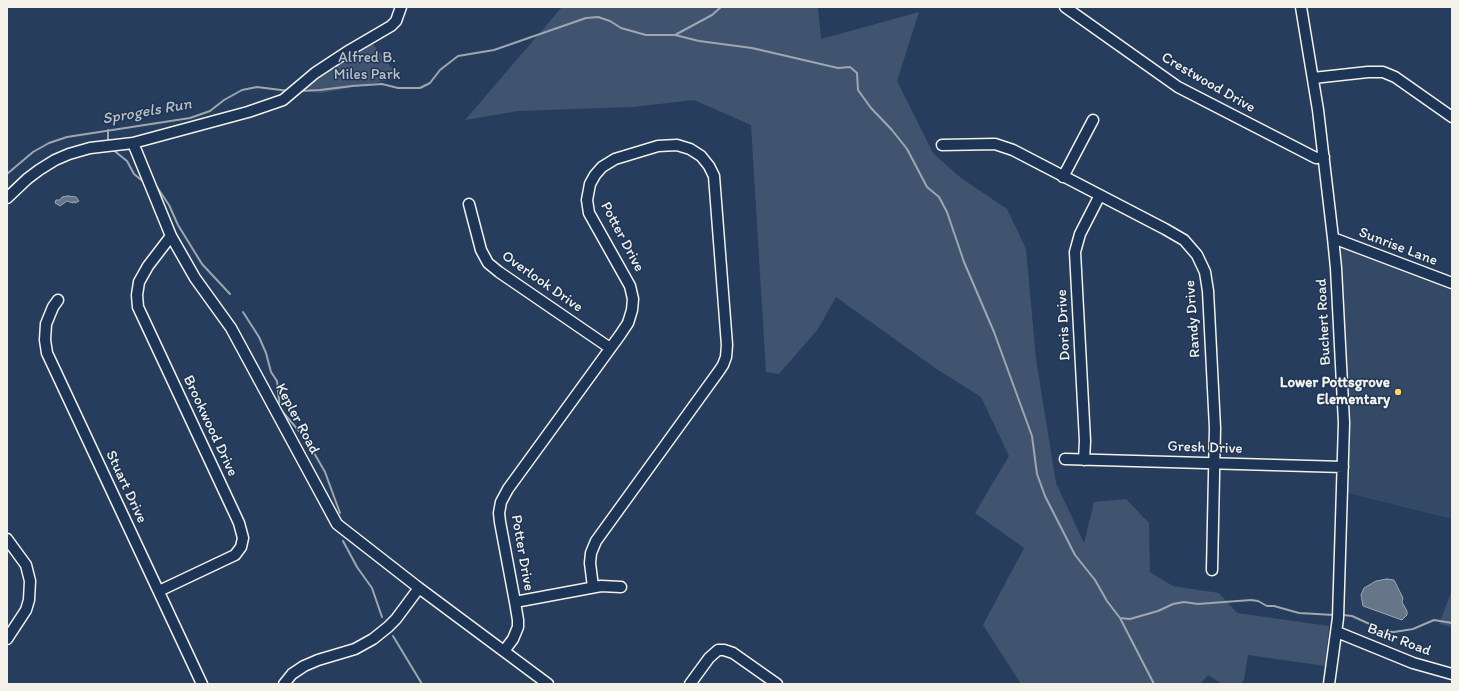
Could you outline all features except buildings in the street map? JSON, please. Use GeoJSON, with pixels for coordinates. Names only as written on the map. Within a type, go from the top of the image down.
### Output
{"type":"FeatureCollection","features":[{"type":"Feature","properties":{"kind":"street"},"geometry":{"type":"LineString","coordinates":[[7,198],[27,179],[55,160],[78,151],[133,143],[269,106],[289,96],[315,73],[391,26],[396,22],[401,7]]}},
{"type":"Feature","properties":{"kind":"street","name":"Crestwood Drive"},"geometry":{"type":"LineString","coordinates":[[1065,7],[1178,87],[1303,152],[1316,158],[1324,157]]}},
{"type":"Feature","properties":{"kind":"street","name":"Buchert Road"},"geometry":{"type":"LineString","coordinates":[[1301,7],[1324,157],[1333,238],[1344,416],[1337,632],[1328,684]]}},
{"type":"Feature","properties":{"kind":"street"},"geometry":{"type":"LineString","coordinates":[[1313,78],[1368,72],[1383,72],[1395,77],[1452,118]]}},
{"type":"Feature","properties":{"kind":"street"},"geometry":{"type":"LineString","coordinates":[[1063,177],[1093,120]]}},
{"type":"Feature","properties":{"kind":"street","name":"Kepler Road"},"geometry":{"type":"LineString","coordinates":[[133,143],[171,236],[195,278],[231,328],[337,524],[419,588],[504,651]]}},
{"type":"Feature","properties":{"kind":"street","name":"Randy Drive"},"geometry":{"type":"LineString","coordinates":[[942,145],[995,144],[1004,146],[1165,229],[1184,240],[1193,249],[1201,263],[1206,278],[1208,291],[1215,428],[1212,570]]}},
{"type":"Feature","properties":{"kind":"street","name":"Potter Drive"},"geometry":{"type":"LineString","coordinates":[[504,651],[517,630],[518,620],[500,522],[501,502],[508,489],[610,348],[630,318],[633,305],[632,293],[628,281],[590,216],[587,200],[590,184],[594,175],[602,167],[615,159],[664,146],[677,145],[690,148],[701,156],[709,166],[715,183],[727,338],[726,357],[719,371],[596,541],[591,553],[590,563],[593,587]]}},
{"type":"Feature","properties":{"kind":"street","name":"Doris Drive"},"geometry":{"type":"LineString","coordinates":[[1084,460],[1085,441],[1075,247],[1100,195]]}},
{"type":"Feature","properties":{"kind":"street","name":"Overlook Drive"},"geometry":{"type":"LineString","coordinates":[[469,204],[481,250],[488,263],[610,348]]}},
{"type":"Feature","properties":{"kind":"street","name":"Brookwood Drive"},"geometry":{"type":"LineString","coordinates":[[159,591],[235,555],[241,547],[243,538],[237,517],[138,307],[137,295],[139,282],[148,266],[171,236]]}},
{"type":"Feature","properties":{"kind":"street","name":"Sunrise Lane"},"geometry":{"type":"LineString","coordinates":[[1333,238],[1452,283]]}},
{"type":"Feature","properties":{"kind":"street","name":"Stuart Drive"},"geometry":{"type":"LineString","coordinates":[[58,300],[53,307],[46,324],[45,340],[47,353],[202,684]]}},
{"type":"Feature","properties":{"kind":"street","name":"Gresh Drive"},"geometry":{"type":"LineString","coordinates":[[1065,459],[1343,467]]}},
{"type":"Feature","properties":{"kind":"street"},"geometry":{"type":"LineString","coordinates":[[7,539],[26,565],[30,581],[29,600],[26,610],[7,639]]}},
{"type":"Feature","properties":{"kind":"street"},"geometry":{"type":"LineString","coordinates":[[515,602],[593,587],[621,587]]}},
{"type":"Feature","properties":{"kind":"street"},"geometry":{"type":"LineString","coordinates":[[284,684],[292,674],[304,666],[318,660],[355,649],[373,639],[396,618],[419,588]]}},
{"type":"Feature","properties":{"kind":"street","name":"Bahr Road"},"geometry":{"type":"LineString","coordinates":[[1337,632],[1413,663],[1452,674]]}},
{"type":"Feature","properties":{"kind":"street"},"geometry":{"type":"LineString","coordinates":[[690,684],[709,658],[721,650],[729,651],[777,684]]}},
{"type":"Feature","properties":{"kind":"street"},"geometry":{"type":"LineString","coordinates":[[504,651],[548,684]]}},
{"type":"Feature","properties":{"kind":"shaded area"},"geometry":{"type":"Polygon","coordinates":[[[62,197],[76,197],[79,201],[75,203],[74,201],[73,203],[67,201],[60,206],[55,203],[56,200],[60,200],[62,197]]]}},
{"type":"Feature","properties":{"kind":"shaded area","name":"Lower Pottsgrove Elementary"},"geometry":{"type":"Polygon","coordinates":[[[1340,244],[1452,290],[1452,519],[1347,493],[1340,244]]]}},
{"type":"Feature","properties":{"kind":"shaded area"},"geometry":{"type":"Polygon","coordinates":[[[1387,579],[1394,580],[1403,598],[1402,602],[1407,611],[1407,615],[1402,620],[1363,606],[1361,595],[1364,588],[1376,581],[1387,579]]]}},
{"type":"Feature","properties":{"kind":"green space"},"geometry":{"type":"Polygon","coordinates":[[[562,7],[818,7],[821,39],[919,12],[897,81],[933,153],[961,178],[1007,209],[1026,249],[1036,359],[1056,483],[1084,543],[1094,502],[1126,499],[1149,523],[1150,572],[1173,586],[1219,593],[1237,613],[1329,626],[1325,666],[1248,655],[1244,680],[1240,684],[1222,684],[1208,675],[1200,684],[1021,684],[983,625],[1024,548],[975,513],[1009,456],[981,397],[938,370],[836,297],[818,329],[779,374],[766,372],[751,125],[694,100],[633,107],[518,111],[465,120],[562,7]]]}},
{"type":"Feature","properties":{"kind":"green space","name":"Alfred B. Miles Park"},"geometry":{"type":"Polygon","coordinates":[[[372,43],[400,78],[322,93],[298,91],[323,71],[372,43]]]}},
{"type":"Feature","properties":{"kind":"green space"},"geometry":{"type":"Polygon","coordinates":[[[1452,590],[1452,627],[1439,624],[1452,590]]]}},
{"type":"Feature","properties":{"kind":"waterway","name":"Sprogels Run"},"geometry":{"type":"LineString","coordinates":[[299,91],[382,84],[398,88],[420,88],[430,83],[440,70],[458,56],[494,50],[586,18],[598,17],[610,21],[621,28],[646,35],[675,35],[712,15],[721,7]]}},
{"type":"Feature","properties":{"kind":"waterway"},"geometry":{"type":"LineString","coordinates":[[675,35],[699,41],[752,48],[838,68],[850,67],[857,73],[858,90],[871,108],[892,130],[907,149],[927,187],[939,197],[947,212],[964,262],[994,332],[1032,436],[1037,474],[1045,496],[1075,555],[1095,580],[1107,601],[1120,618],[1154,684]]}},
{"type":"Feature","properties":{"kind":"waterway","name":"Sprogels Run"},"geometry":{"type":"LineString","coordinates":[[7,174],[33,152],[49,143],[67,137],[190,118],[210,111],[224,100],[242,90],[257,87],[289,91]]}},
{"type":"Feature","properties":{"kind":"waterway"},"geometry":{"type":"LineString","coordinates":[[108,130],[108,142]]}},
{"type":"Feature","properties":{"kind":"waterway"},"geometry":{"type":"LineString","coordinates":[[112,149],[127,161],[134,174],[145,183]]}},
{"type":"Feature","properties":{"kind":"waterway"},"geometry":{"type":"LineString","coordinates":[[155,186],[169,205],[178,225],[202,264],[230,294]]}},
{"type":"Feature","properties":{"kind":"waterway"},"geometry":{"type":"LineString","coordinates":[[243,312],[259,337],[266,353],[271,372],[277,381],[280,409],[306,439],[325,472],[340,513]]}},
{"type":"Feature","properties":{"kind":"waterway"},"geometry":{"type":"LineString","coordinates":[[343,541],[357,567],[372,588],[382,617]]}},
{"type":"Feature","properties":{"kind":"waterway"},"geometry":{"type":"LineString","coordinates":[[1120,618],[1130,619],[1158,611],[1173,604],[1184,602],[1198,604],[1251,600],[1258,601],[1267,606],[1274,606],[1299,613],[1334,615]]}},
{"type":"Feature","properties":{"kind":"waterway"},"geometry":{"type":"LineString","coordinates":[[1343,615],[1352,616],[1374,626],[1378,631],[1394,632],[1413,629],[1434,620],[1452,623]]}},
{"type":"Feature","properties":{"kind":"waterway"},"geometry":{"type":"LineString","coordinates":[[393,636],[422,684]]}},
{"type":"Feature","properties":{"kind":"place","name":"Lower Pottsgrove Elementary"},"geometry":{"type":"Point","coordinates":[1398,392]}}]}
